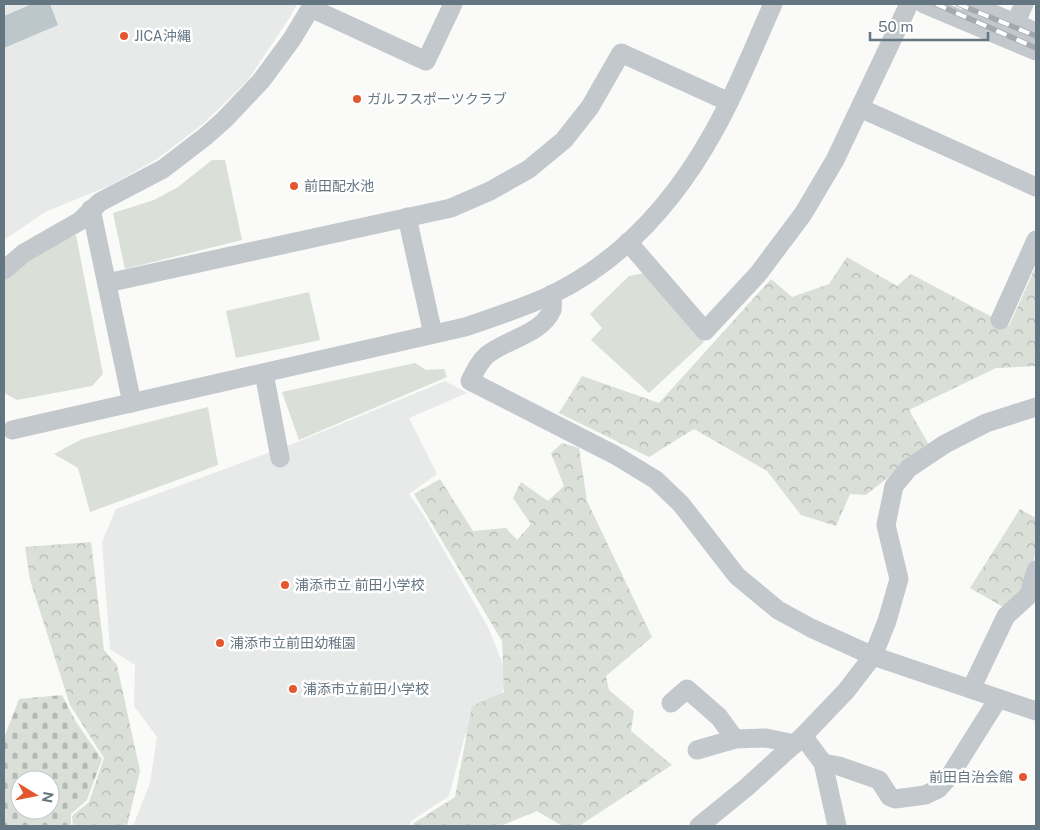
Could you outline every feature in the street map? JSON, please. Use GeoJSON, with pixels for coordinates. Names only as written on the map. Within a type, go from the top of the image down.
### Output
{"type":"FeatureCollection","features":[{"type":"Feature","properties":{"kind":"street"},"geometry":{"type":"LineString","coordinates":[[4,270],[24,253],[80,222],[100,202],[163,169],[224,120],[261,81],[292,39],[312,6],[426,61],[453,4]]}},
{"type":"Feature","properties":{"kind":"street"},"geometry":{"type":"LineString","coordinates":[[12,430],[433,334],[495,317],[552,294],[583,276],[628,242],[663,207],[683,181],[715,130],[772,4]]}},
{"type":"Feature","properties":{"kind":"street"},"geometry":{"type":"LineString","coordinates":[[628,242],[704,331],[758,274],[803,214],[836,160],[909,4]]}},
{"type":"Feature","properties":{"kind":"street"},"geometry":{"type":"LineString","coordinates":[[924,4],[1036,51]]}},
{"type":"Feature","properties":{"kind":"street"},"geometry":{"type":"LineString","coordinates":[[970,4],[1036,32]]}},
{"type":"Feature","properties":{"kind":"street"},"geometry":{"type":"LineString","coordinates":[[1014,24],[1024,4]]}},
{"type":"Feature","properties":{"kind":"street"},"geometry":{"type":"LineString","coordinates":[[107,283],[451,208],[490,191],[530,169],[564,140],[590,107],[621,53],[729,102]]}},
{"type":"Feature","properties":{"kind":"street"},"geometry":{"type":"LineString","coordinates":[[860,108],[1036,187]]}},
{"type":"Feature","properties":{"kind":"street"},"geometry":{"type":"LineString","coordinates":[[91,210],[132,403]]}},
{"type":"Feature","properties":{"kind":"street"},"geometry":{"type":"LineString","coordinates":[[407,217],[433,334]]}},
{"type":"Feature","properties":{"kind":"street"},"geometry":{"type":"LineString","coordinates":[[1000,320],[1036,240]]}},
{"type":"Feature","properties":{"kind":"street"},"geometry":{"type":"LineString","coordinates":[[552,294],[552,309],[545,319],[534,328],[488,354],[477,366],[470,381],[615,455],[656,480],[681,504],[737,576],[778,610],[811,628],[873,656],[1036,711]]}},
{"type":"Feature","properties":{"kind":"street"},"geometry":{"type":"LineString","coordinates":[[264,373],[280,458]]}},
{"type":"Feature","properties":{"kind":"street"},"geometry":{"type":"LineString","coordinates":[[700,826],[799,740],[846,691],[873,656],[887,621],[899,580],[886,525],[894,486],[910,468],[945,444],[986,423],[1036,407]]}},
{"type":"Feature","properties":{"kind":"street"},"geometry":{"type":"LineString","coordinates":[[971,688],[1006,616],[1029,595],[1036,570]]}},
{"type":"Feature","properties":{"kind":"street"},"geometry":{"type":"LineString","coordinates":[[671,703],[687,689],[719,717],[735,740]]}},
{"type":"Feature","properties":{"kind":"street"},"geometry":{"type":"LineString","coordinates":[[822,763],[839,766],[879,780],[890,797],[895,799],[925,795],[938,789],[949,777],[998,699]]}},
{"type":"Feature","properties":{"kind":"street"},"geometry":{"type":"LineString","coordinates":[[697,750],[735,740],[766,738],[799,740],[822,763],[837,826]]}},
{"type":"Feature","properties":{"kind":"shaded area"},"geometry":{"type":"Polygon","coordinates":[[[4,4],[297,4],[248,80],[204,123],[157,159],[111,185],[45,212],[4,240],[4,4]]]}},
{"type":"Feature","properties":{"kind":"shaded area"},"geometry":{"type":"Polygon","coordinates":[[[32,4],[50,4],[58,25],[4,48],[4,16],[32,4]]]}},
{"type":"Feature","properties":{"kind":"shaded area","name":"浦添市立 前田小学校"},"geometry":{"type":"Polygon","coordinates":[[[445,381],[467,393],[409,418],[437,474],[409,494],[423,514],[488,627],[510,682],[465,735],[449,796],[411,821],[409,826],[133,826],[150,783],[157,737],[134,706],[135,665],[110,649],[102,542],[116,509],[295,443],[445,381]]]}},
{"type":"Feature","properties":{"kind":"green space"},"geometry":{"type":"Polygon","coordinates":[[[212,160],[225,160],[242,240],[125,269],[113,213],[154,200],[178,187],[212,160]]]}},
{"type":"Feature","properties":{"kind":"green space"},"geometry":{"type":"Polygon","coordinates":[[[76,235],[103,374],[92,386],[17,400],[4,393],[4,279],[38,251],[76,235]]]}},
{"type":"Feature","properties":{"kind":"green space"},"geometry":{"type":"Polygon","coordinates":[[[847,257],[897,286],[911,274],[1009,326],[1036,266],[1036,366],[996,368],[909,410],[929,445],[866,495],[850,494],[836,526],[801,515],[767,471],[694,429],[649,457],[559,413],[582,376],[659,403],[771,279],[792,297],[829,284],[847,257]]]}},
{"type":"Feature","properties":{"kind":"green space"},"geometry":{"type":"Polygon","coordinates":[[[645,273],[704,342],[649,393],[591,340],[602,328],[590,314],[629,276],[645,273]]]}},
{"type":"Feature","properties":{"kind":"green space"},"geometry":{"type":"Polygon","coordinates":[[[309,292],[320,340],[236,358],[226,311],[309,292]]]}},
{"type":"Feature","properties":{"kind":"green space"},"geometry":{"type":"Polygon","coordinates":[[[415,363],[426,370],[444,369],[447,377],[299,440],[282,392],[415,363]]]}},
{"type":"Feature","properties":{"kind":"green space"},"geometry":{"type":"Polygon","coordinates":[[[208,407],[218,465],[90,512],[78,468],[54,454],[82,439],[208,407]]]}},
{"type":"Feature","properties":{"kind":"green space"},"geometry":{"type":"Polygon","coordinates":[[[562,443],[579,448],[587,501],[652,637],[606,676],[609,690],[634,711],[631,731],[672,765],[579,826],[562,826],[537,811],[500,826],[412,826],[455,797],[472,706],[504,692],[502,641],[414,494],[440,479],[473,531],[506,528],[517,540],[531,524],[513,498],[521,482],[548,501],[564,486],[551,453],[562,443]]]}},
{"type":"Feature","properties":{"kind":"green space"},"geometry":{"type":"Polygon","coordinates":[[[1020,509],[1036,518],[1036,552],[1023,594],[1005,608],[970,588],[1020,509]]]}},
{"type":"Feature","properties":{"kind":"green space"},"geometry":{"type":"Polygon","coordinates":[[[91,542],[104,650],[117,665],[140,771],[127,826],[73,826],[72,816],[89,802],[104,758],[70,705],[30,580],[25,547],[91,542]]]}},
{"type":"Feature","properties":{"kind":"green space"},"geometry":{"type":"Polygon","coordinates":[[[62,695],[76,722],[102,759],[87,800],[71,814],[71,826],[4,826],[4,738],[19,699],[62,695]]]}},
{"type":"Feature","properties":{"kind":"railway"},"geometry":{"type":"LineString","coordinates":[[936,4],[1036,48]]}},
{"type":"Feature","properties":{"kind":"railway"},"geometry":{"type":"LineString","coordinates":[[958,4],[1036,36]]}},
{"type":"Feature","properties":{"kind":"place","name":"JICA沖縄"},"geometry":{"type":"Point","coordinates":[124,36]}},
{"type":"Feature","properties":{"kind":"place","name":"ガルフスポーツクラブ"},"geometry":{"type":"Point","coordinates":[357,99]}},
{"type":"Feature","properties":{"kind":"place","name":"前田配水池"},"geometry":{"type":"Point","coordinates":[294,186]}},
{"type":"Feature","properties":{"kind":"place","name":"浦添市立 前田小学校"},"geometry":{"type":"Point","coordinates":[285,585]}},
{"type":"Feature","properties":{"kind":"place","name":"浦添市立前田幼稚園"},"geometry":{"type":"Point","coordinates":[220,643]}},
{"type":"Feature","properties":{"kind":"place","name":"浦添市立前田小学校"},"geometry":{"type":"Point","coordinates":[293,689]}},
{"type":"Feature","properties":{"kind":"place","name":"前田自治会館"},"geometry":{"type":"Point","coordinates":[1023,777]}}]}
